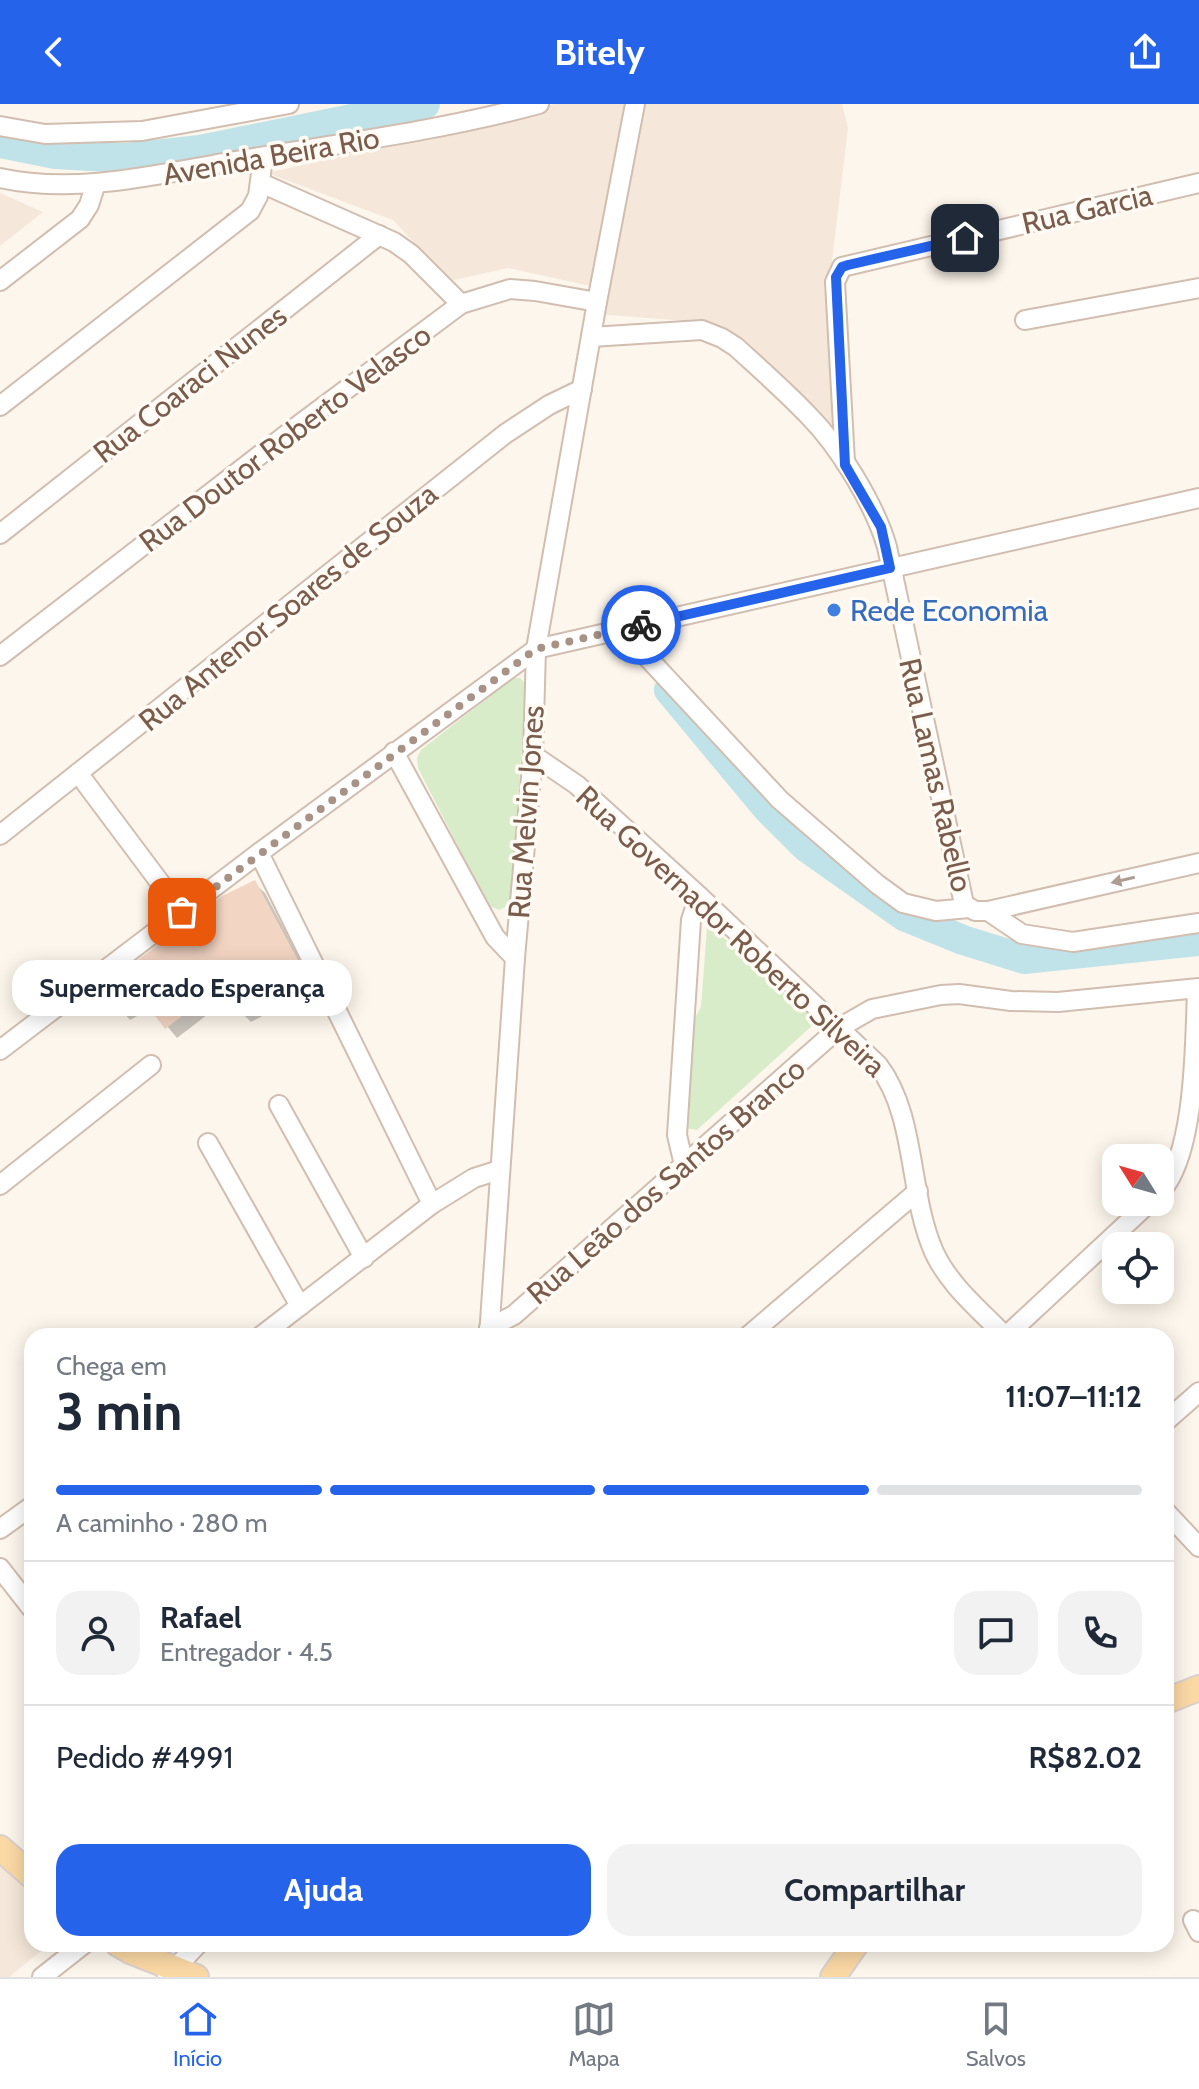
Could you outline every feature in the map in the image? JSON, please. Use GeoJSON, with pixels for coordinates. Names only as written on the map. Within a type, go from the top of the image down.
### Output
{"type":"FeatureCollection","features":[{"type":"Feature","properties":{"kind":"main road"},"geometry":{"type":"LineString","coordinates":[[1174,1698],[1199,1688]]}},
{"type":"Feature","properties":{"kind":"main road"},"geometry":{"type":"LineString","coordinates":[[0,1848],[24,1864]]}},
{"type":"Feature","properties":{"kind":"main road"},"geometry":{"type":"LineString","coordinates":[[132,1952],[170,1973],[196,1977]]}},
{"type":"Feature","properties":{"kind":"main road"},"geometry":{"type":"LineString","coordinates":[[833,1977],[850,1952]]}},
{"type":"Feature","properties":{"kind":"street","name":"Avenida Beira Rio"},"geometry":{"type":"LineString","coordinates":[[0,126],[45,134],[142,131],[210,110],[289,104]]}},
{"type":"Feature","properties":{"kind":"street","name":"Avenida Beira Rio"},"geometry":{"type":"LineString","coordinates":[[0,178],[20,182],[96,183],[263,158],[481,119],[539,104]]}},
{"type":"Feature","properties":{"kind":"street","name":"Rua Melvin Jones"},"geometry":{"type":"LineString","coordinates":[[489,1328],[515,958],[533,755],[536,649],[635,104]]}},
{"type":"Feature","properties":{"kind":"street"},"geometry":{"type":"LineString","coordinates":[[0,406],[250,211],[258,196],[263,158]]}},
{"type":"Feature","properties":{"kind":"street"},"geometry":{"type":"LineString","coordinates":[[0,281],[80,219],[89,205],[96,183]]}},
{"type":"Feature","properties":{"kind":"street"},"geometry":{"type":"LineString","coordinates":[[261,183],[379,235],[411,254],[461,304]]}},
{"type":"Feature","properties":{"kind":"street","name":"Rua Garcia"},"geometry":{"type":"LineString","coordinates":[[845,465],[835,282],[842,267],[1199,183]]}},
{"type":"Feature","properties":{"kind":"street","name":"Rua Coaraci Nunes"},"geometry":{"type":"LineString","coordinates":[[0,534],[379,235]]}},
{"type":"Feature","properties":{"kind":"street"},"geometry":{"type":"LineString","coordinates":[[1025,320],[1199,288]]}},
{"type":"Feature","properties":{"kind":"street","name":"Rua Doutor Roberto Velasco"},"geometry":{"type":"LineString","coordinates":[[0,656],[461,304],[510,289],[597,302]]}},
{"type":"Feature","properties":{"kind":"street","name":"Rua Lamas Rabello"},"geometry":{"type":"LineString","coordinates":[[591,337],[694,330],[722,338],[736,347],[810,416],[845,465],[881,527],[961,899],[978,910]]}},
{"type":"Feature","properties":{"kind":"street","name":"Rua Antenor Soares de Souza"},"geometry":{"type":"LineString","coordinates":[[0,835],[505,434],[549,405],[582,389]]}},
{"type":"Feature","properties":{"kind":"street"},"geometry":{"type":"LineString","coordinates":[[0,1050],[394,752],[536,649],[1199,498]]}},
{"type":"Feature","properties":{"kind":"street"},"geometry":{"type":"LineString","coordinates":[[621,629],[780,800],[903,903],[936,911],[978,910],[1199,863]]}},
{"type":"Feature","properties":{"kind":"street"},"geometry":{"type":"LineString","coordinates":[[394,752],[495,937],[515,958]]}},
{"type":"Feature","properties":{"kind":"street","name":"Rua Governador Roberto Silveira"},"geometry":{"type":"LineString","coordinates":[[533,755],[577,785],[878,1065],[895,1093],[931,1244],[944,1270],[998,1328]]}},
{"type":"Feature","properties":{"kind":"street"},"geometry":{"type":"LineString","coordinates":[[78,773],[182,912]]}},
{"type":"Feature","properties":{"kind":"street"},"geometry":{"type":"LineString","coordinates":[[259,853],[432,1204]]}},
{"type":"Feature","properties":{"kind":"street"},"geometry":{"type":"LineString","coordinates":[[684,1165],[677,1135],[691,920],[699,896]]}},
{"type":"Feature","properties":{"kind":"street"},"geometry":{"type":"LineString","coordinates":[[978,910],[1022,934],[1073,942],[1199,923]]}},
{"type":"Feature","properties":{"kind":"street"},"geometry":{"type":"LineString","coordinates":[[1174,1173],[1191,1146],[1198,989]]}},
{"type":"Feature","properties":{"kind":"street","name":"Rua Leão dos Santos Branco"},"geometry":{"type":"LineString","coordinates":[[495,1328],[514,1315],[839,1028],[872,1009],[941,995],[1058,1002],[1198,989]]}},
{"type":"Feature","properties":{"kind":"street"},"geometry":{"type":"LineString","coordinates":[[0,1185],[151,1065]]}},
{"type":"Feature","properties":{"kind":"street"},"geometry":{"type":"LineString","coordinates":[[279,1105],[364,1258]]}},
{"type":"Feature","properties":{"kind":"street"},"geometry":{"type":"LineString","coordinates":[[208,1143],[300,1306]]}},
{"type":"Feature","properties":{"kind":"street"},"geometry":{"type":"LineString","coordinates":[[277,1328],[300,1306],[432,1204],[474,1178],[499,1170]]}},
{"type":"Feature","properties":{"kind":"street"},"geometry":{"type":"LineString","coordinates":[[757,1328],[918,1191]]}},
{"type":"Feature","properties":{"kind":"street"},"geometry":{"type":"LineString","coordinates":[[1015,1328],[1135,1216]]}},
{"type":"Feature","properties":{"kind":"street"},"geometry":{"type":"LineString","coordinates":[[1174,1414],[1199,1392]]}},
{"type":"Feature","properties":{"kind":"street"},"geometry":{"type":"LineString","coordinates":[[0,1529],[24,1512]]}},
{"type":"Feature","properties":{"kind":"street"},"geometry":{"type":"LineString","coordinates":[[1174,1520],[1199,1547]]}},
{"type":"Feature","properties":{"kind":"street"},"geometry":{"type":"LineString","coordinates":[[0,1568],[24,1599]]}},
{"type":"Feature","properties":{"kind":"street"},"geometry":{"type":"LineString","coordinates":[[42,1977],[74,1952]]}},
{"type":"Feature","properties":{"kind":"street"},"geometry":{"type":"LineString","coordinates":[[170,1973],[190,1952]]}},
{"type":"Feature","properties":{"kind":"shaded area"},"geometry":{"type":"Polygon","coordinates":[[[554,104],[842,104],[848,128],[830,278],[841,451],[700,322],[595,314],[600,288],[508,268],[450,281],[393,220],[267,173],[501,120],[554,104]]]}},
{"type":"Feature","properties":{"kind":"shaded area"},"geometry":{"type":"Polygon","coordinates":[[[0,193],[43,212],[0,246],[0,193]]]}},
{"type":"Feature","properties":{"kind":"shaded area"},"geometry":{"type":"Polygon","coordinates":[[[0,1859],[24,1879],[24,1952],[40,1952],[9,1977],[0,1977],[0,1859]]]}},
{"type":"Feature","properties":{"kind":"green space"},"geometry":{"type":"Polygon","coordinates":[[[513,678],[520,678],[527,685],[510,899],[506,907],[499,910],[488,905],[418,768],[417,758],[421,750],[513,678]]]}},
{"type":"Feature","properties":{"kind":"green space"},"geometry":{"type":"Polygon","coordinates":[[[710,926],[740,952],[753,955],[816,1019],[697,1130],[685,1128],[693,1021],[701,1007],[707,927],[710,926]]]}},
{"type":"Feature","properties":{"kind":"building"},"geometry":{"type":"Polygon","coordinates":[[[255,880],[307,977],[240,1013],[224,984],[165,1029],[142,998],[118,1011],[101,988],[222,896],[255,880]]]}},
{"type":"Feature","properties":{"kind":"waterway"},"geometry":{"type":"LineString","coordinates":[[0,143],[55,154],[126,158],[200,150],[425,104]]}},
{"type":"Feature","properties":{"kind":"waterway"},"geometry":{"type":"LineString","coordinates":[[669,690],[767,808],[806,847],[904,916],[963,940],[1024,959],[1199,941]]}},
{"type":"Feature","properties":{"kind":"way so far"},"geometry":{"type":"LineString","coordinates":[[182,912],[536,649],[641,625]]}},
{"type":"Feature","properties":{"kind":"place","name":"Rede Economia"},"geometry":{"type":"Point","coordinates":[834,610]}},
{"type":"Feature","properties":{"kind":"place","name":"Supermercado Esperança"},"geometry":{"type":"Point","coordinates":[182,912]}},
{"type":"Feature","properties":{"kind":"route"},"geometry":{"type":"LineString","coordinates":[[641,625],[890,568],[881,527],[845,465],[836,277],[838,271],[848,265],[965,238]]}}]}
